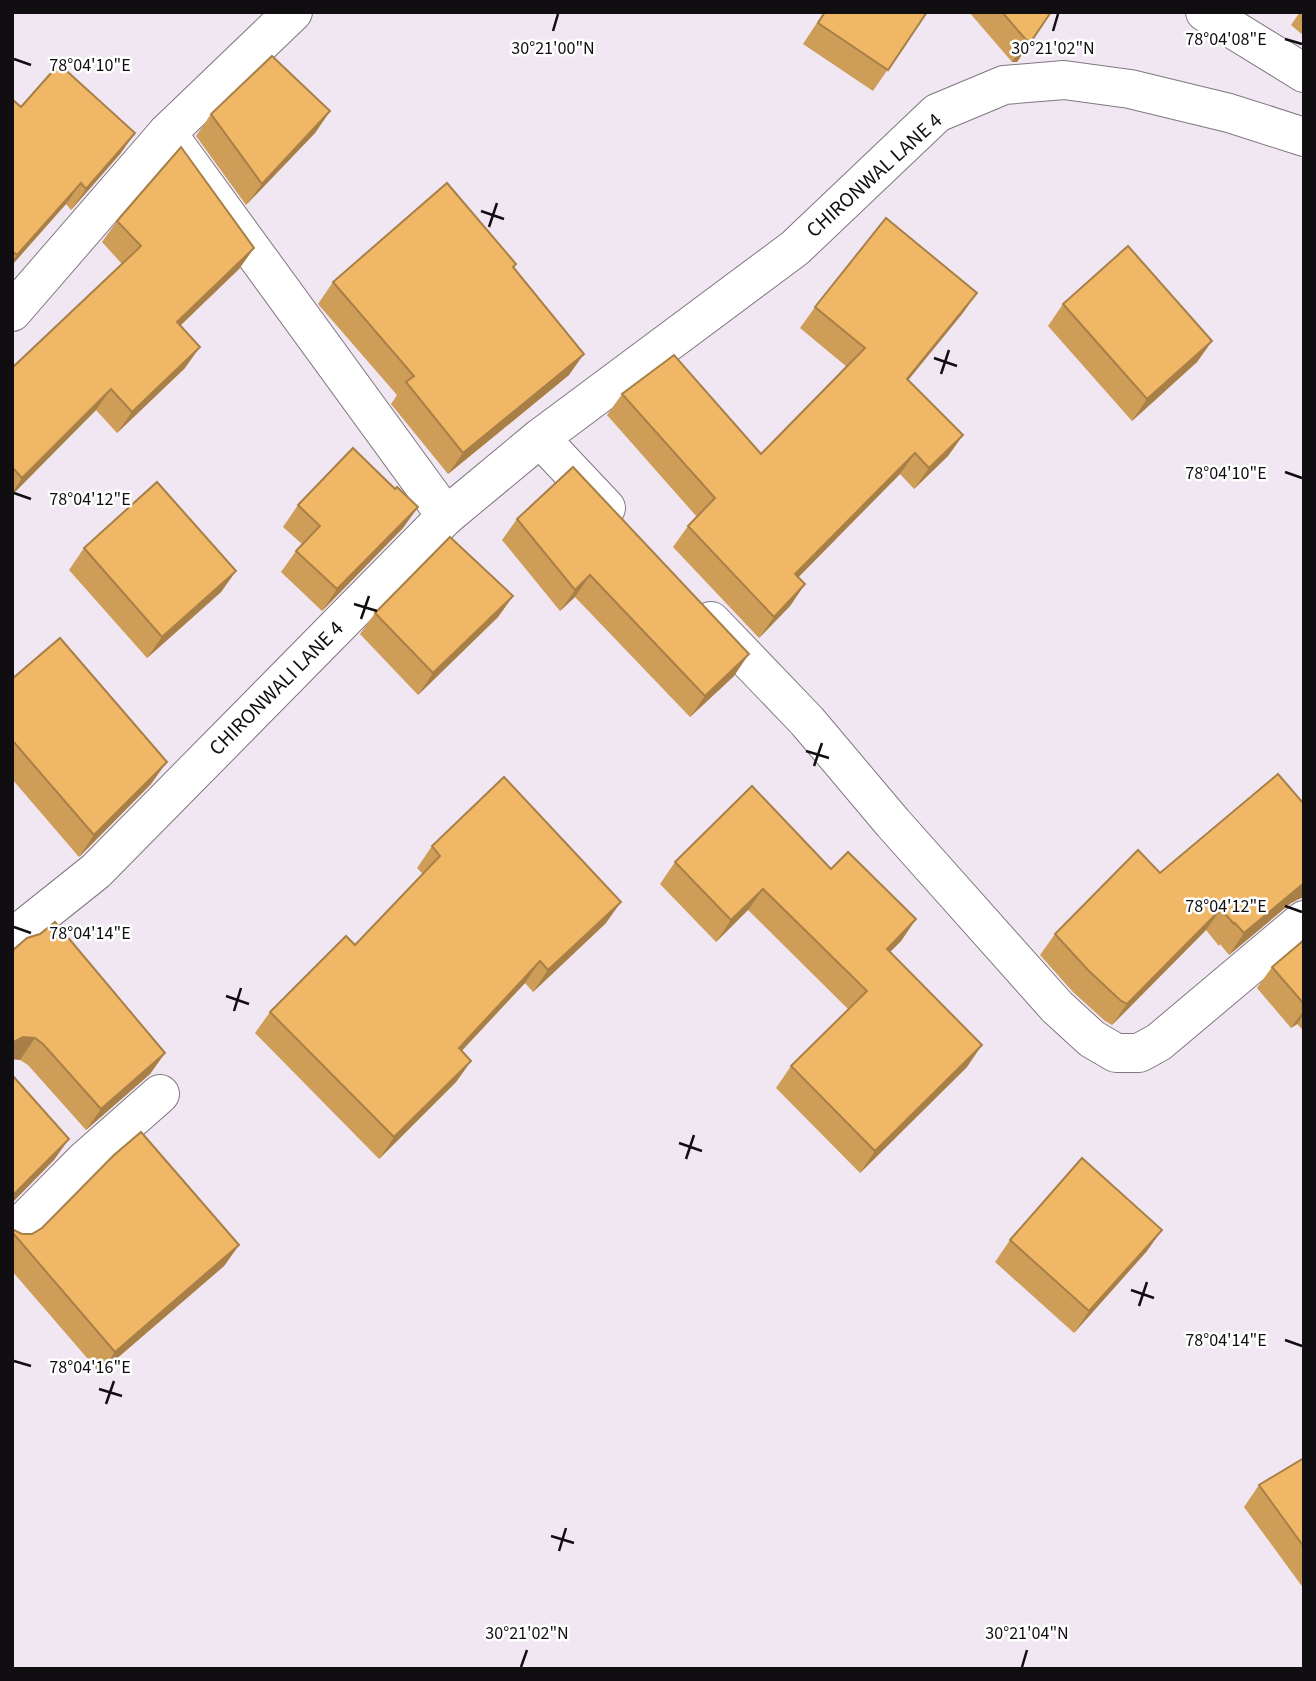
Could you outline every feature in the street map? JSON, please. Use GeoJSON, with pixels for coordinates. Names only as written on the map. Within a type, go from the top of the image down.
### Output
{"type":"FeatureCollection","features":[{"type":"Feature","properties":{"kind":"street"},"geometry":{"type":"LineString","coordinates":[[12,312],[167,133],[293,12]]}},
{"type":"Feature","properties":{"kind":"street"},"geometry":{"type":"LineString","coordinates":[[1205,12],[1304,74]]}},
{"type":"Feature","properties":{"kind":"street","name":"CHIRONWAL LANE 4"},"geometry":{"type":"LineString","coordinates":[[540,438],[794,248],[937,113],[1004,85],[1064,80],[1130,89],[1229,113],[1304,137]]}},
{"type":"Feature","properties":{"kind":"street"},"geometry":{"type":"LineString","coordinates":[[167,133],[446,516]]}},
{"type":"Feature","properties":{"kind":"street"},"geometry":{"type":"LineString","coordinates":[[540,438],[625,528]]}},
{"type":"Feature","properties":{"kind":"street","name":"CHIRONWALI LANE 4"},"geometry":{"type":"LineString","coordinates":[[12,938],[96,871],[446,516],[540,438]]}},
{"type":"Feature","properties":{"kind":"street"},"geometry":{"type":"LineString","coordinates":[[691,599],[807,721],[893,823],[1058,1007],[1092,1039],[1116,1053],[1139,1053],[1159,1042],[1304,920]]}},
{"type":"Feature","properties":{"kind":"street"},"geometry":{"type":"LineString","coordinates":[[12,1234],[84,1161],[160,1094]]}},
{"type":"Feature","properties":{"kind":"street"},"geometry":{"type":"LineString","coordinates":[[57,1131],[84,1161]]}},
{"type":"Feature","properties":{"kind":"building"},"geometry":{"type":"Polygon","coordinates":[[[825,12],[927,12],[888,70],[818,23],[825,12]]]}},
{"type":"Feature","properties":{"kind":"building"},"geometry":{"type":"Polygon","coordinates":[[[1002,12],[1051,12],[1032,40],[1027,41],[1002,12]]]}},
{"type":"Feature","properties":{"kind":"building"},"geometry":{"type":"Polygon","coordinates":[[[272,56],[330,111],[262,184],[211,114],[272,56]]]}},
{"type":"Feature","properties":{"kind":"building"},"geometry":{"type":"Polygon","coordinates":[[[59,64],[135,133],[86,189],[81,183],[17,255],[12,251],[12,99],[21,107],[59,64]]]}},
{"type":"Feature","properties":{"kind":"building"},"geometry":{"type":"Polygon","coordinates":[[[181,147],[254,248],[177,322],[200,347],[132,412],[111,389],[22,478],[12,467],[12,368],[141,246],[117,221],[181,147]]]}},
{"type":"Feature","properties":{"kind":"building"},"geometry":{"type":"Polygon","coordinates":[[[447,183],[516,264],[513,267],[584,354],[463,453],[406,382],[414,376],[333,282],[447,183]]]}},
{"type":"Feature","properties":{"kind":"building"},"geometry":{"type":"Polygon","coordinates":[[[886,218],[977,293],[907,379],[963,435],[929,468],[915,453],[795,574],[805,584],[774,617],[688,526],[715,498],[622,394],[674,355],[761,454],[865,348],[815,307],[886,218]]]}},
{"type":"Feature","properties":{"kind":"building"},"geometry":{"type":"Polygon","coordinates":[[[1128,246],[1212,341],[1147,399],[1063,304],[1128,246]]]}},
{"type":"Feature","properties":{"kind":"building"},"geometry":{"type":"Polygon","coordinates":[[[353,448],[395,489],[397,487],[418,507],[337,589],[296,551],[320,526],[298,505],[353,448]]]}},
{"type":"Feature","properties":{"kind":"building"},"geometry":{"type":"Polygon","coordinates":[[[573,467],[749,654],[705,696],[590,575],[575,590],[517,519],[573,467]]]}},
{"type":"Feature","properties":{"kind":"building"},"geometry":{"type":"Polygon","coordinates":[[[157,482],[236,571],[162,637],[84,548],[157,482]]]}},
{"type":"Feature","properties":{"kind":"building"},"geometry":{"type":"Polygon","coordinates":[[[450,537],[513,596],[433,673],[375,613],[450,537]]]}},
{"type":"Feature","properties":{"kind":"building"},"geometry":{"type":"Polygon","coordinates":[[[60,638],[167,762],[94,835],[12,740],[12,679],[60,638]]]}},
{"type":"Feature","properties":{"kind":"building"},"geometry":{"type":"Polygon","coordinates":[[[1278,774],[1304,804],[1304,883],[1244,933],[1221,909],[1127,1004],[1120,1000],[1055,934],[1138,850],[1160,873],[1278,774]]]}},
{"type":"Feature","properties":{"kind":"building"},"geometry":{"type":"Polygon","coordinates":[[[504,777],[621,902],[548,970],[540,961],[459,1048],[471,1061],[394,1137],[270,1012],[346,936],[355,945],[440,856],[432,846],[504,777]]]}},
{"type":"Feature","properties":{"kind":"building"},"geometry":{"type":"Polygon","coordinates":[[[752,786],[831,869],[848,852],[916,919],[887,949],[982,1045],[875,1151],[791,1066],[867,991],[763,889],[731,920],[675,862],[752,786]]]}},
{"type":"Feature","properties":{"kind":"building"},"geometry":{"type":"Polygon","coordinates":[[[55,922],[165,1053],[101,1109],[35,1038],[23,1037],[12,1043],[12,951],[27,938],[40,934],[55,922]]]}},
{"type":"Feature","properties":{"kind":"building"},"geometry":{"type":"Polygon","coordinates":[[[1304,940],[1304,1004],[1272,967],[1304,940]]]}},
{"type":"Feature","properties":{"kind":"building"},"geometry":{"type":"Polygon","coordinates":[[[12,1075],[69,1139],[12,1196],[12,1075]]]}},
{"type":"Feature","properties":{"kind":"building"},"geometry":{"type":"Polygon","coordinates":[[[141,1132],[239,1245],[115,1352],[12,1229],[22,1234],[32,1234],[42,1228],[114,1155],[141,1132]]]}},
{"type":"Feature","properties":{"kind":"building"},"geometry":{"type":"Polygon","coordinates":[[[1082,1158],[1162,1230],[1089,1311],[1010,1240],[1082,1158]]]}},
{"type":"Feature","properties":{"kind":"building"},"geometry":{"type":"Polygon","coordinates":[[[1304,1458],[1304,1547],[1259,1485],[1304,1458]]]}}]}
